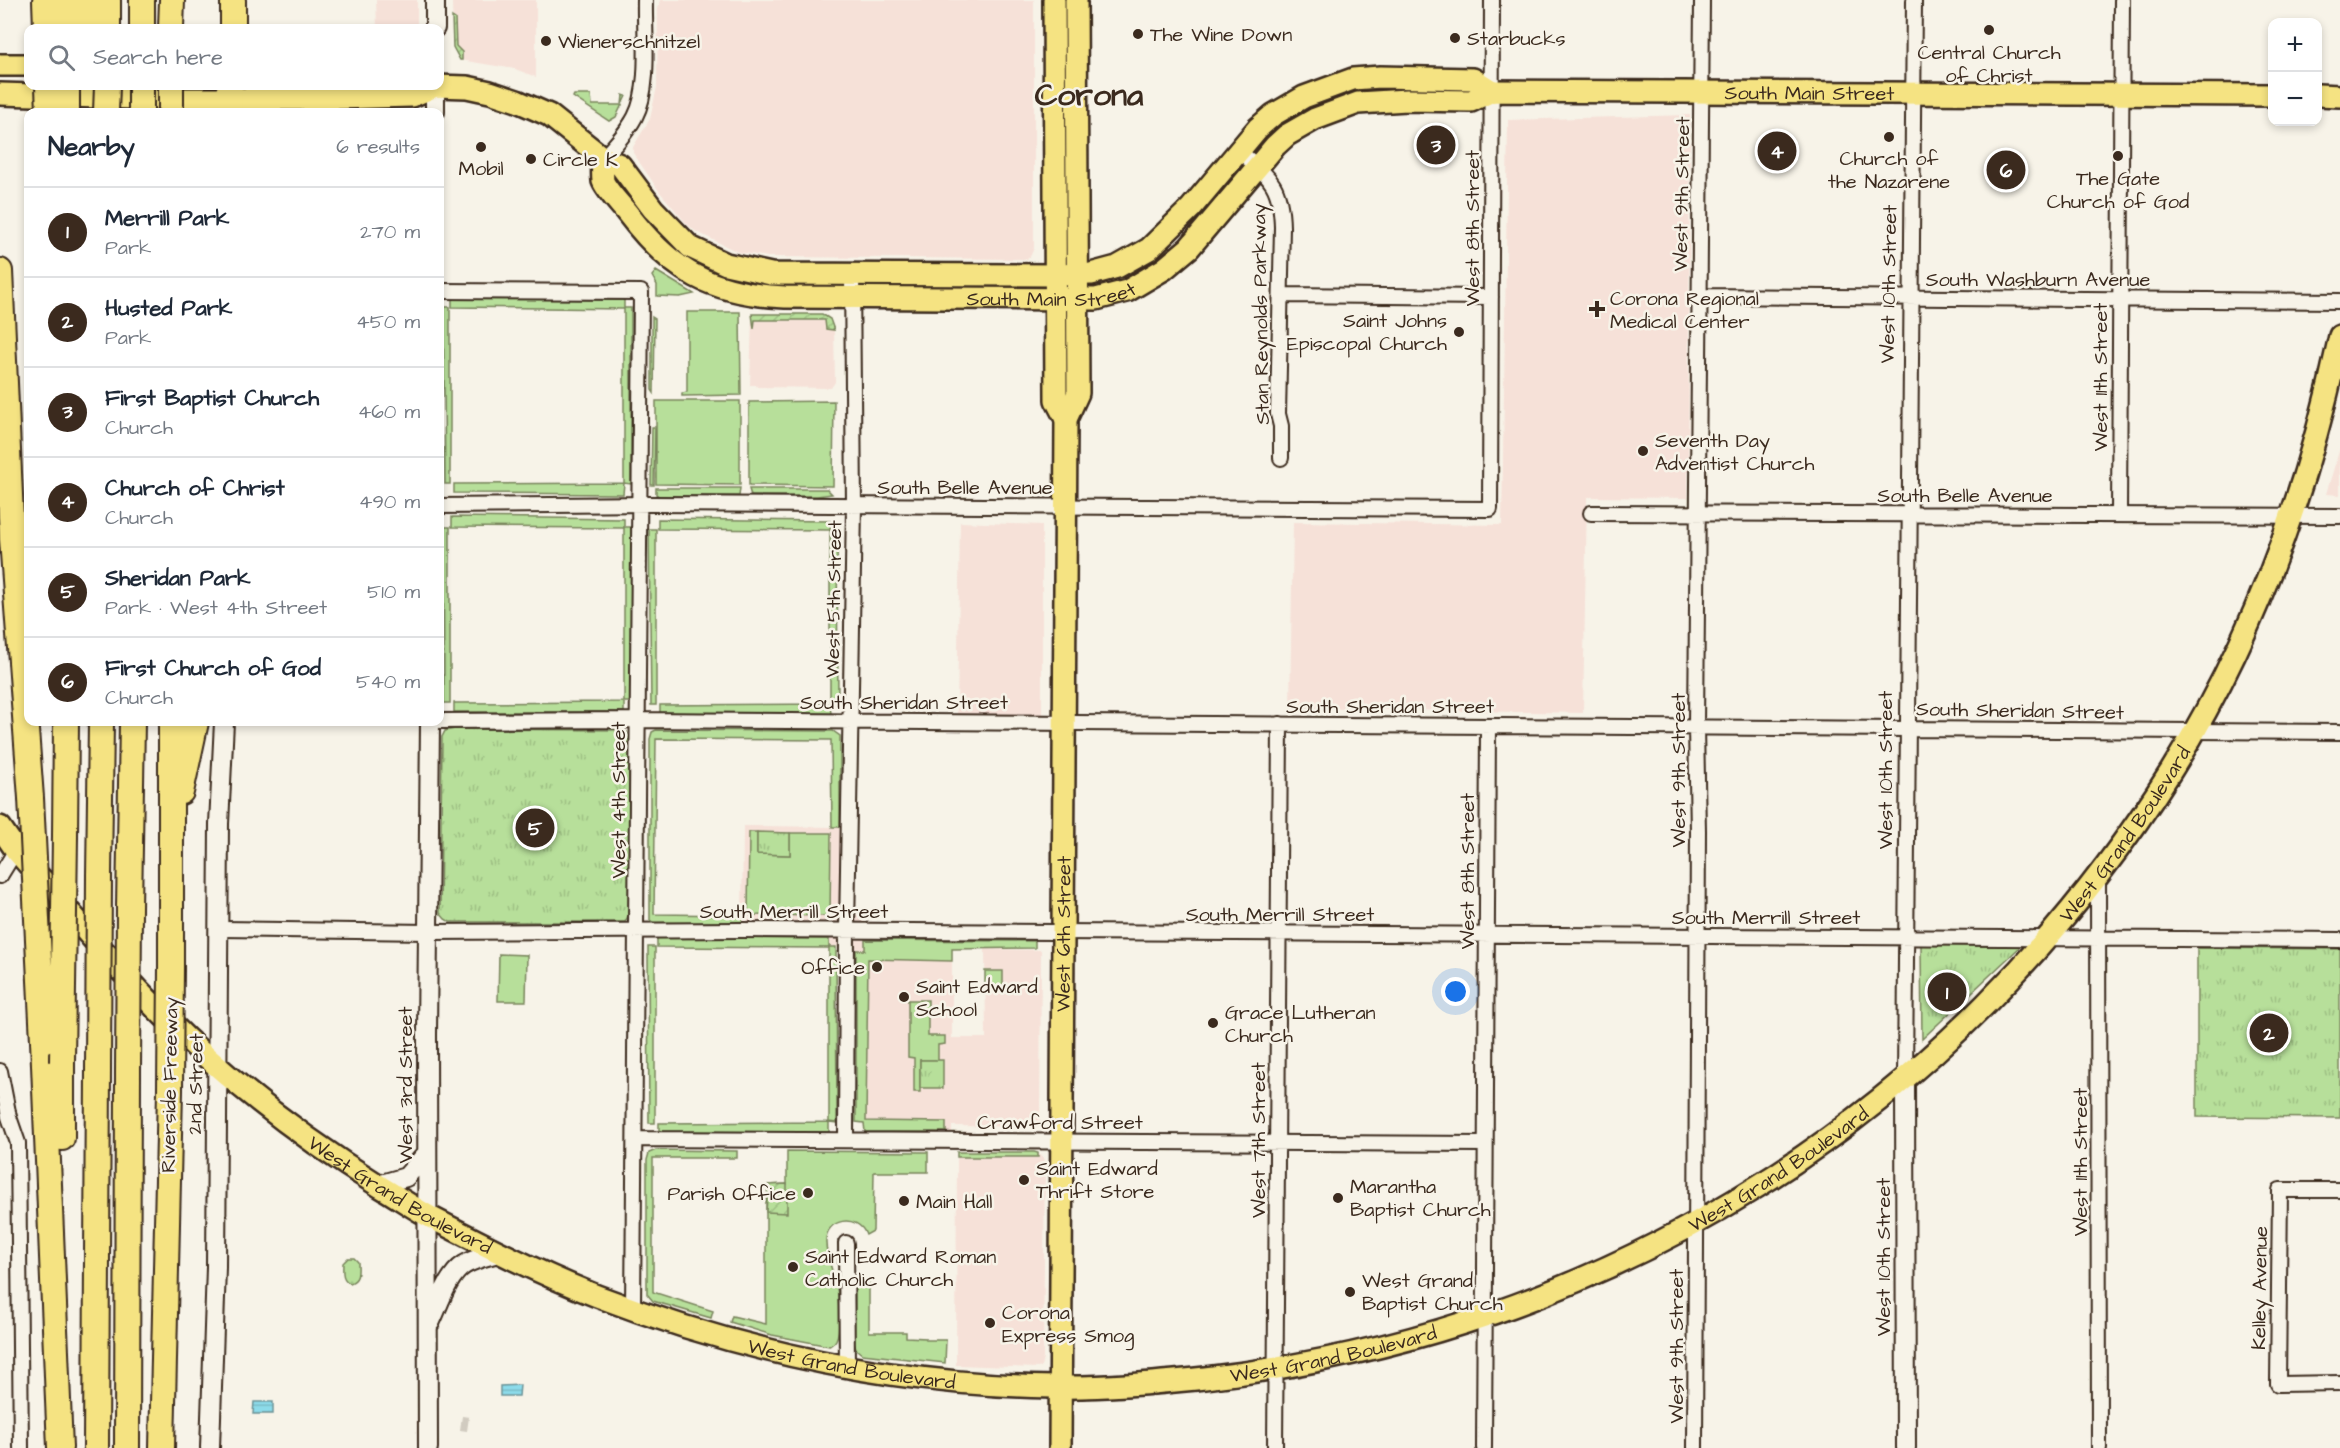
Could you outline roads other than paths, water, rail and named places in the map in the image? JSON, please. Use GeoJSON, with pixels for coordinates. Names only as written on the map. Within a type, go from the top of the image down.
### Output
{"type":"FeatureCollection","features":[{"type":"Feature","properties":{"kind":"highway"},"geometry":{"type":"LineString","coordinates":[[45,0],[46,24]]}},
{"type":"Feature","properties":{"kind":"highway"},"geometry":{"type":"LineString","coordinates":[[142,0],[142,24]]}},
{"type":"Feature","properties":{"kind":"highway"},"geometry":{"type":"LineString","coordinates":[[171,24],[172,0]]}},
{"type":"Feature","properties":{"kind":"highway"},"geometry":{"type":"LineString","coordinates":[[233,0],[233,24]]}},
{"type":"Feature","properties":{"kind":"highway"},"geometry":{"type":"LineString","coordinates":[[72,24],[95,6]]}},
{"type":"Feature","properties":{"kind":"highway"},"geometry":{"type":"LineString","coordinates":[[91,24],[95,6]]}},
{"type":"Feature","properties":{"kind":"highway"},"geometry":{"type":"LineString","coordinates":[[48,90],[49,108]]}},
{"type":"Feature","properties":{"kind":"highway"},"geometry":{"type":"LineString","coordinates":[[67,90],[67,108]]}},
{"type":"Feature","properties":{"kind":"highway"},"geometry":{"type":"LineString","coordinates":[[90,90],[90,108]]}},
{"type":"Feature","properties":{"kind":"highway"},"geometry":{"type":"LineString","coordinates":[[141,90],[141,108]]}},
{"type":"Feature","properties":{"kind":"highway"},"geometry":{"type":"LineString","coordinates":[[171,90],[171,108]]}},
{"type":"Feature","properties":{"kind":"highway"},"geometry":{"type":"LineString","coordinates":[[0,271],[12,539],[24,703]]}},
{"type":"Feature","properties":{"kind":"highway"},"geometry":{"type":"LineString","coordinates":[[26,726],[62,1448]]}},
{"type":"Feature","properties":{"kind":"highway"},"geometry":{"type":"LineString","coordinates":[[62,1448],[62,1062],[66,726]]}},
{"type":"Feature","properties":{"kind":"highway"},"geometry":{"type":"LineString","coordinates":[[96,1448],[101,726]]}},
{"type":"Feature","properties":{"kind":"highway"},"geometry":{"type":"LineString","coordinates":[[127,1448],[132,726]]}},
{"type":"Feature","properties":{"kind":"highway","name":"Riverside Freeway"},"geometry":{"type":"LineString","coordinates":[[162,1448],[170,1090],[171,726]]}},
{"type":"Feature","properties":{"kind":"highway"},"geometry":{"type":"LineString","coordinates":[[171,836],[195,726]]}},
{"type":"Feature","properties":{"kind":"main road","name":"West 6th Street"},"geometry":{"type":"LineString","coordinates":[[1054,0],[1056,400],[1066,419]]}},
{"type":"Feature","properties":{"kind":"main road","name":"West 6th Street"},"geometry":{"type":"LineString","coordinates":[[1060,1448],[1066,419],[1078,393],[1076,0]]}},
{"type":"Feature","properties":{"kind":"main road"},"geometry":{"type":"LineString","coordinates":[[0,65],[24,65]]}},
{"type":"Feature","properties":{"kind":"main road","name":"South Main Street"},"geometry":{"type":"LineString","coordinates":[[444,86],[467,87],[490,92],[549,115],[603,158],[620,165],[653,209],[690,247],[742,269],[763,273],[1054,275],[1092,274],[1117,267],[1149,249],[1191,208],[1238,150],[1273,115],[1304,97],[1353,79],[1389,77],[1473,79],[1492,91]]}},
{"type":"Feature","properties":{"kind":"main road","name":"South Main Street"},"geometry":{"type":"LineString","coordinates":[[0,94],[111,99],[229,99],[412,96],[426,90]]}},
{"type":"Feature","properties":{"kind":"main road","name":"South Main Street"},"geometry":{"type":"LineString","coordinates":[[603,158],[603,182],[645,237],[667,258],[695,276],[726,289],[748,294],[1055,300],[1095,298],[1127,291],[1164,269],[1189,248],[1257,166],[1287,135],[1315,119],[1358,103],[1407,100],[1471,101],[1492,91],[2268,95]]}},
{"type":"Feature","properties":{"kind":"main road"},"geometry":{"type":"LineString","coordinates":[[2322,95],[2340,96]]}},
{"type":"Feature","properties":{"kind":"main road","name":"West Grand Boulevard"},"geometry":{"type":"LineString","coordinates":[[0,827],[16,850],[147,999],[217,1068],[312,1141],[427,1216],[574,1287],[663,1320],[740,1343],[898,1375],[968,1383],[1060,1387],[1173,1382],[1275,1370],[1375,1349],[1485,1317],[1590,1276],[1696,1223],[1769,1180],[1820,1146],[1905,1080],[1955,1035],[2046,939],[2098,875],[2143,814],[2194,731],[2246,631],[2276,560],[2319,426],[2340,336]]}},
{"type":"Feature","properties":{"kind":"street"},"geometry":{"type":"LineString","coordinates":[[435,0],[435,24]]}},
{"type":"Feature","properties":{"kind":"street"},"geometry":{"type":"LineString","coordinates":[[603,158],[627,130],[640,103],[644,66],[645,0]]}},
{"type":"Feature","properties":{"kind":"street","name":"West 8th Street"},"geometry":{"type":"LineString","coordinates":[[1490,509],[1492,0]]}},
{"type":"Feature","properties":{"kind":"street","name":"West 9th Street"},"geometry":{"type":"LineString","coordinates":[[1695,1448],[1698,936],[1696,727],[1702,0]]}},
{"type":"Feature","properties":{"kind":"street","name":"West 10th Street"},"geometry":{"type":"LineString","coordinates":[[1905,1448],[1905,1080],[1914,0]]}},
{"type":"Feature","properties":{"kind":"street","name":"West 11th Street"},"geometry":{"type":"LineString","coordinates":[[2119,515],[2122,0]]}},
{"type":"Feature","properties":{"kind":"street"},"geometry":{"type":"LineString","coordinates":[[435,90],[435,108]]}},
{"type":"Feature","properties":{"kind":"street","name":"Stan Reynolds Parkway"},"geometry":{"type":"LineString","coordinates":[[1238,150],[1274,183],[1281,204],[1278,414],[1281,426],[1281,458]]}},
{"type":"Feature","properties":{"kind":"street","name":"West 5th Street"},"geometry":{"type":"LineString","coordinates":[[846,1140],[854,506],[852,274]]}},
{"type":"Feature","properties":{"kind":"street","name":"West 4th Street"},"geometry":{"type":"LineString","coordinates":[[444,291],[641,292],[633,1309]]}},
{"type":"Feature","properties":{"kind":"street"},"geometry":{"type":"LineString","coordinates":[[1281,295],[1491,297]]}},
{"type":"Feature","properties":{"kind":"street","name":"South Washburn Avenue"},"geometry":{"type":"LineString","coordinates":[[1699,296],[2340,301]]}},
{"type":"Feature","properties":{"kind":"street","name":"South Belle Avenue"},"geometry":{"type":"LineString","coordinates":[[444,506],[640,504],[1490,509]]}},
{"type":"Feature","properties":{"kind":"street","name":"South Belle Avenue"},"geometry":{"type":"LineString","coordinates":[[1591,513],[2340,516]]}},
{"type":"Feature","properties":{"kind":"street","name":"South Sheridan Street"},"geometry":{"type":"LineString","coordinates":[[444,721],[638,720],[2340,732]]}},
{"type":"Feature","properties":{"kind":"street","name":"West 7th Street"},"geometry":{"type":"LineString","coordinates":[[1275,1448],[1280,724]]}},
{"type":"Feature","properties":{"kind":"street","name":"2nd Street"},"geometry":{"type":"LineString","coordinates":[[210,1448],[216,1267],[219,824],[224,726]]}},
{"type":"Feature","properties":{"kind":"street","name":"West 3rd Street"},"geometry":{"type":"LineString","coordinates":[[428,1448],[427,1153],[430,726]]}},
{"type":"Feature","properties":{"kind":"street","name":"West 8th Street"},"geometry":{"type":"LineString","coordinates":[[1484,1448],[1488,726]]}},
{"type":"Feature","properties":{"kind":"street"},"geometry":{"type":"LineString","coordinates":[[0,876],[16,850]]}},
{"type":"Feature","properties":{"kind":"street","name":"West 11th Street"},"geometry":{"type":"LineString","coordinates":[[2098,875],[2100,939],[2099,1448]]}},
{"type":"Feature","properties":{"kind":"street","name":"South Merrill Street"},"geometry":{"type":"LineString","coordinates":[[220,929],[428,932],[847,930],[2340,940]]}},
{"type":"Feature","properties":{"kind":"street"},"geometry":{"type":"LineString","coordinates":[[0,1071],[4,1117],[18,1143],[21,1448]]}},
{"type":"Feature","properties":{"kind":"street","name":"Crawford Street"},"geometry":{"type":"LineString","coordinates":[[635,1139],[1485,1144]]}},
{"type":"Feature","properties":{"kind":"street"},"geometry":{"type":"LineString","coordinates":[[378,1185],[406,1176],[427,1153]]}},
{"type":"Feature","properties":{"kind":"street","name":"Kelley Avenue"},"geometry":{"type":"LineString","coordinates":[[2340,1190],[2280,1190],[2278,1384],[2340,1383]]}},
{"type":"Feature","properties":{"kind":"street"},"geometry":{"type":"LineString","coordinates":[[846,1243],[847,1366]]}},
{"type":"Feature","properties":{"kind":"street"},"geometry":{"type":"LineString","coordinates":[[428,1327],[452,1277],[459,1269],[467,1263],[501,1252]]}},
{"type":"Feature","properties":{"kind":"water"},"geometry":{"type":"Polygon","coordinates":[[[520,1385],[519,1396],[500,1396],[500,1386],[520,1385]]]}},
{"type":"Feature","properties":{"kind":"water"},"geometry":{"type":"Polygon","coordinates":[[[254,1402],[273,1402],[273,1414],[253,1414],[254,1402]]]}},
{"type":"Feature","properties":{"kind":"tunnel"},"geometry":{"type":"LineString","coordinates":[[461,1423],[468,1424]]}},
{"type":"Feature","properties":{"kind":"place","name":"Central Church of Christ"},"geometry":{"type":"Point","coordinates":[1989,30]}},
{"type":"Feature","properties":{"kind":"place","name":"The Wine Down"},"geometry":{"type":"Point","coordinates":[1138,34]}},
{"type":"Feature","properties":{"kind":"place","name":"Starbucks"},"geometry":{"type":"Point","coordinates":[1455,38]}},
{"type":"Feature","properties":{"kind":"place","name":"Wienerschnitzel"},"geometry":{"type":"Point","coordinates":[546,41]}},
{"type":"Feature","properties":{"kind":"place","name":"Church of the Nazarene"},"geometry":{"type":"Point","coordinates":[1889,137]}},
{"type":"Feature","properties":{"kind":"place","name":"First Baptist Church"},"geometry":{"type":"Point","coordinates":[1436,145]}},
{"type":"Feature","properties":{"kind":"place","name":"Mobil"},"geometry":{"type":"Point","coordinates":[481,147]}},
{"type":"Feature","properties":{"kind":"place","name":"Church of Christ"},"geometry":{"type":"Point","coordinates":[1777,151]}},
{"type":"Feature","properties":{"kind":"place","name":"The Gate Church of God"},"geometry":{"type":"Point","coordinates":[2118,156]}},
{"type":"Feature","properties":{"kind":"place","name":"Circle K"},"geometry":{"type":"Point","coordinates":[531,159]}},
{"type":"Feature","properties":{"kind":"place","name":"First Church of God"},"geometry":{"type":"Point","coordinates":[2006,170]}},
{"type":"Feature","properties":{"kind":"place","name":"Corona Regional Medical Center"},"geometry":{"type":"Point","coordinates":[1597,309]}},
{"type":"Feature","properties":{"kind":"place","name":"Saint Johns Episcopal Church"},"geometry":{"type":"Point","coordinates":[1459,332]}},
{"type":"Feature","properties":{"kind":"place","name":"Seventh Day Adventist Church"},"geometry":{"type":"Point","coordinates":[1643,451]}},
{"type":"Feature","properties":{"kind":"place","name":"Sheridan Park"},"geometry":{"type":"Point","coordinates":[535,828]}},
{"type":"Feature","properties":{"kind":"place","name":"Office"},"geometry":{"type":"Point","coordinates":[877,967]}},
{"type":"Feature","properties":{"kind":"place","name":"Merrill Park"},"geometry":{"type":"Point","coordinates":[1947,992]}},
{"type":"Feature","properties":{"kind":"place","name":"Saint Edward School"},"geometry":{"type":"Point","coordinates":[904,997]}},
{"type":"Feature","properties":{"kind":"place","name":"Grace Lutheran Church"},"geometry":{"type":"Point","coordinates":[1213,1023]}},
{"type":"Feature","properties":{"kind":"place","name":"Husted Park"},"geometry":{"type":"Point","coordinates":[2269,1033]}},
{"type":"Feature","properties":{"kind":"place","name":"Saint Edward Thrift Store"},"geometry":{"type":"Point","coordinates":[1024,1180]}},
{"type":"Feature","properties":{"kind":"place","name":"Parish Office"},"geometry":{"type":"Point","coordinates":[808,1193]}},
{"type":"Feature","properties":{"kind":"place","name":"Marantha Baptist Church"},"geometry":{"type":"Point","coordinates":[1338,1198]}},
{"type":"Feature","properties":{"kind":"place","name":"Main Hall"},"geometry":{"type":"Point","coordinates":[904,1201]}},
{"type":"Feature","properties":{"kind":"place","name":"Saint Edward Roman Catholic Church"},"geometry":{"type":"Point","coordinates":[793,1267]}},
{"type":"Feature","properties":{"kind":"place","name":"West Grand Baptist Church"},"geometry":{"type":"Point","coordinates":[1350,1292]}},
{"type":"Feature","properties":{"kind":"place","name":"Corona Express Smog"},"geometry":{"type":"Point","coordinates":[990,1323]}},
{"type":"Feature","properties":{"kind":"district","name":"Corona"},"geometry":{"type":"Point","coordinates":[1089,94]}}]}
